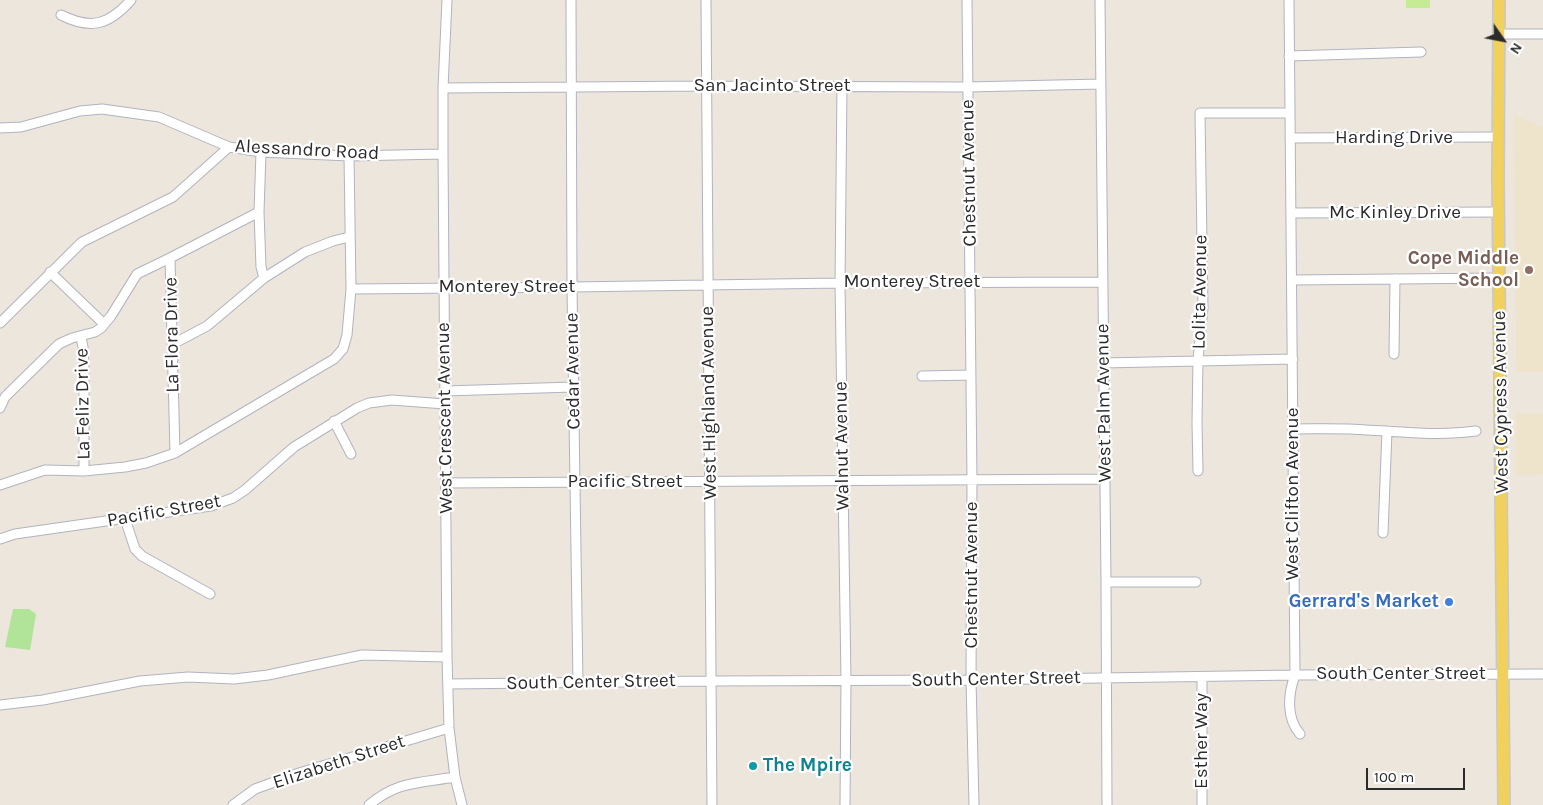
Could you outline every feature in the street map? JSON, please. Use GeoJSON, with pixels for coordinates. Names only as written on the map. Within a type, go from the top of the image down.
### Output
{"type":"FeatureCollection","features":[{"type":"Feature","properties":{"kind":"main road","name":"West Cypress Avenue"},"geometry":{"type":"LineString","coordinates":[[1499,0],[1498,137],[1504,805]]}},
{"type":"Feature","properties":{"kind":"street"},"geometry":{"type":"LineString","coordinates":[[62,15],[77,23],[104,21],[119,13],[131,0]]}},
{"type":"Feature","properties":{"kind":"street","name":"West Crescent Avenue"},"geometry":{"type":"LineString","coordinates":[[448,0],[443,88],[448,728],[455,777],[462,805]]}},
{"type":"Feature","properties":{"kind":"street","name":"Cedar Avenue"},"geometry":{"type":"LineString","coordinates":[[571,0],[573,388],[578,682]]}},
{"type":"Feature","properties":{"kind":"street","name":"West Highland Avenue"},"geometry":{"type":"LineString","coordinates":[[706,0],[712,805]]}},
{"type":"Feature","properties":{"kind":"street","name":"Chestnut Avenue"},"geometry":{"type":"LineString","coordinates":[[967,0],[972,480],[971,680],[974,805]]}},
{"type":"Feature","properties":{"kind":"street","name":"West Palm Avenue"},"geometry":{"type":"LineString","coordinates":[[1100,0],[1107,805]]}},
{"type":"Feature","properties":{"kind":"street"},"geometry":{"type":"LineString","coordinates":[[1290,0],[1291,213]]}},
{"type":"Feature","properties":{"kind":"street"},"geometry":{"type":"LineString","coordinates":[[1499,34],[1543,34]]}},
{"type":"Feature","properties":{"kind":"street"},"geometry":{"type":"LineString","coordinates":[[1289,56],[1421,52]]}},
{"type":"Feature","properties":{"kind":"street","name":"San Jacinto Street"},"geometry":{"type":"LineString","coordinates":[[443,88],[967,87],[1101,84]]}},
{"type":"Feature","properties":{"kind":"street","name":"Walnut Avenue"},"geometry":{"type":"LineString","coordinates":[[842,86],[840,283],[846,680],[845,805]]}},
{"type":"Feature","properties":{"kind":"street","name":"Alessandro Road"},"geometry":{"type":"LineString","coordinates":[[0,128],[21,127],[80,112],[102,109],[159,117],[229,148],[260,152],[349,156],[443,154]]}},
{"type":"Feature","properties":{"kind":"street","name":"Lolita Avenue"},"geometry":{"type":"LineString","coordinates":[[1198,471],[1198,360],[1202,308],[1200,113],[1290,113]]}},
{"type":"Feature","properties":{"kind":"street","name":"Harding Drive"},"geometry":{"type":"LineString","coordinates":[[1290,138],[1498,137]]}},
{"type":"Feature","properties":{"kind":"street"},"geometry":{"type":"LineString","coordinates":[[0,322],[4,315],[82,242],[173,197],[229,148]]}},
{"type":"Feature","properties":{"kind":"street"},"geometry":{"type":"LineString","coordinates":[[260,152],[259,212],[261,266],[264,278]]}},
{"type":"Feature","properties":{"kind":"street"},"geometry":{"type":"LineString","coordinates":[[0,485],[32,473],[51,469],[84,472],[132,466],[164,458],[334,359],[343,349],[348,335],[351,289],[349,156]]}},
{"type":"Feature","properties":{"kind":"street","name":"La Flora Drive"},"geometry":{"type":"LineString","coordinates":[[175,453],[170,258],[259,212]]}},
{"type":"Feature","properties":{"kind":"street","name":"Mc Kinley Drive"},"geometry":{"type":"LineString","coordinates":[[1291,213],[1499,212]]}},
{"type":"Feature","properties":{"kind":"street","name":"West Clifton Avenue"},"geometry":{"type":"LineString","coordinates":[[1291,213],[1295,675],[1290,694],[1290,708],[1294,728],[1300,734]]}},
{"type":"Feature","properties":{"kind":"street"},"geometry":{"type":"LineString","coordinates":[[173,344],[207,326],[264,278],[305,252],[332,241],[349,237]]}},
{"type":"Feature","properties":{"kind":"street"},"geometry":{"type":"LineString","coordinates":[[0,408],[5,397],[59,344],[95,332],[104,324],[136,274],[170,258]]}},
{"type":"Feature","properties":{"kind":"street","name":"La Feliz Drive"},"geometry":{"type":"LineString","coordinates":[[50,272],[104,324]]}},
{"type":"Feature","properties":{"kind":"street"},"geometry":{"type":"LineString","coordinates":[[1292,280],[1500,278]]}},
{"type":"Feature","properties":{"kind":"street"},"geometry":{"type":"LineString","coordinates":[[1394,354],[1395,279]]}},
{"type":"Feature","properties":{"kind":"street","name":"Monterey Street"},"geometry":{"type":"LineString","coordinates":[[351,289],[1102,282]]}},
{"type":"Feature","properties":{"kind":"street","name":"La Feliz Drive"},"geometry":{"type":"LineString","coordinates":[[81,336],[84,347],[84,472]]}},
{"type":"Feature","properties":{"kind":"street"},"geometry":{"type":"LineString","coordinates":[[1103,363],[1292,359]]}},
{"type":"Feature","properties":{"kind":"street"},"geometry":{"type":"LineString","coordinates":[[922,376],[971,375]]}},
{"type":"Feature","properties":{"kind":"street"},"geometry":{"type":"LineString","coordinates":[[445,391],[573,388]]}},
{"type":"Feature","properties":{"kind":"street","name":"Pacific Street"},"geometry":{"type":"LineString","coordinates":[[0,539],[15,534],[211,506],[233,498],[257,481],[294,447],[356,408],[369,403],[392,400],[445,404]]}},
{"type":"Feature","properties":{"kind":"street"},"geometry":{"type":"LineString","coordinates":[[334,422],[351,454]]}},
{"type":"Feature","properties":{"kind":"street"},"geometry":{"type":"LineString","coordinates":[[1293,429],[1438,434],[1476,431]]}},
{"type":"Feature","properties":{"kind":"street"},"geometry":{"type":"LineString","coordinates":[[1383,533],[1387,431]]}},
{"type":"Feature","properties":{"kind":"street","name":"Pacific Street"},"geometry":{"type":"LineString","coordinates":[[446,483],[1104,479]]}},
{"type":"Feature","properties":{"kind":"street"},"geometry":{"type":"LineString","coordinates":[[125,519],[135,549],[142,556],[210,594]]}},
{"type":"Feature","properties":{"kind":"street"},"geometry":{"type":"LineString","coordinates":[[1106,582],[1196,582]]}},
{"type":"Feature","properties":{"kind":"street"},"geometry":{"type":"LineString","coordinates":[[0,705],[44,700],[140,681],[188,677],[234,679],[268,675],[362,654],[447,657]]}},
{"type":"Feature","properties":{"kind":"street","name":"South Center Street"},"geometry":{"type":"LineString","coordinates":[[448,684],[1543,674]]}},
{"type":"Feature","properties":{"kind":"street","name":"Esther Way"},"geometry":{"type":"LineString","coordinates":[[1202,676],[1202,805]]}},
{"type":"Feature","properties":{"kind":"street","name":"Elizabeth Street"},"geometry":{"type":"LineString","coordinates":[[233,805],[255,789],[299,773],[448,728]]}},
{"type":"Feature","properties":{"kind":"street"},"geometry":{"type":"LineString","coordinates":[[368,805],[386,792],[401,786],[455,777]]}},
{"type":"Feature","properties":{"kind":"shaded area","name":"Cope Middle School"},"geometry":{"type":"Polygon","coordinates":[[[1514,115],[1543,127],[1543,372],[1516,372],[1514,115]]]}},
{"type":"Feature","properties":{"kind":"shaded area"},"geometry":{"type":"Polygon","coordinates":[[[1516,413],[1543,413],[1543,475],[1516,476],[1516,413]]]}},
{"type":"Feature","properties":{"kind":"green space"},"geometry":{"type":"Polygon","coordinates":[[[1406,0],[1430,0],[1430,8],[1406,8],[1406,0]]]}},
{"type":"Feature","properties":{"kind":"green space"},"geometry":{"type":"Polygon","coordinates":[[[13,609],[29,609],[36,614],[30,650],[5,647],[13,609]]]}},
{"type":"Feature","properties":{"kind":"place","name":"Cope Middle School"},"geometry":{"type":"Point","coordinates":[1529,270]}},
{"type":"Feature","properties":{"kind":"place","name":"Gerrard's Market"},"geometry":{"type":"Point","coordinates":[1449,602]}},
{"type":"Feature","properties":{"kind":"place","name":"The Mpire"},"geometry":{"type":"Point","coordinates":[753,766]}}]}
